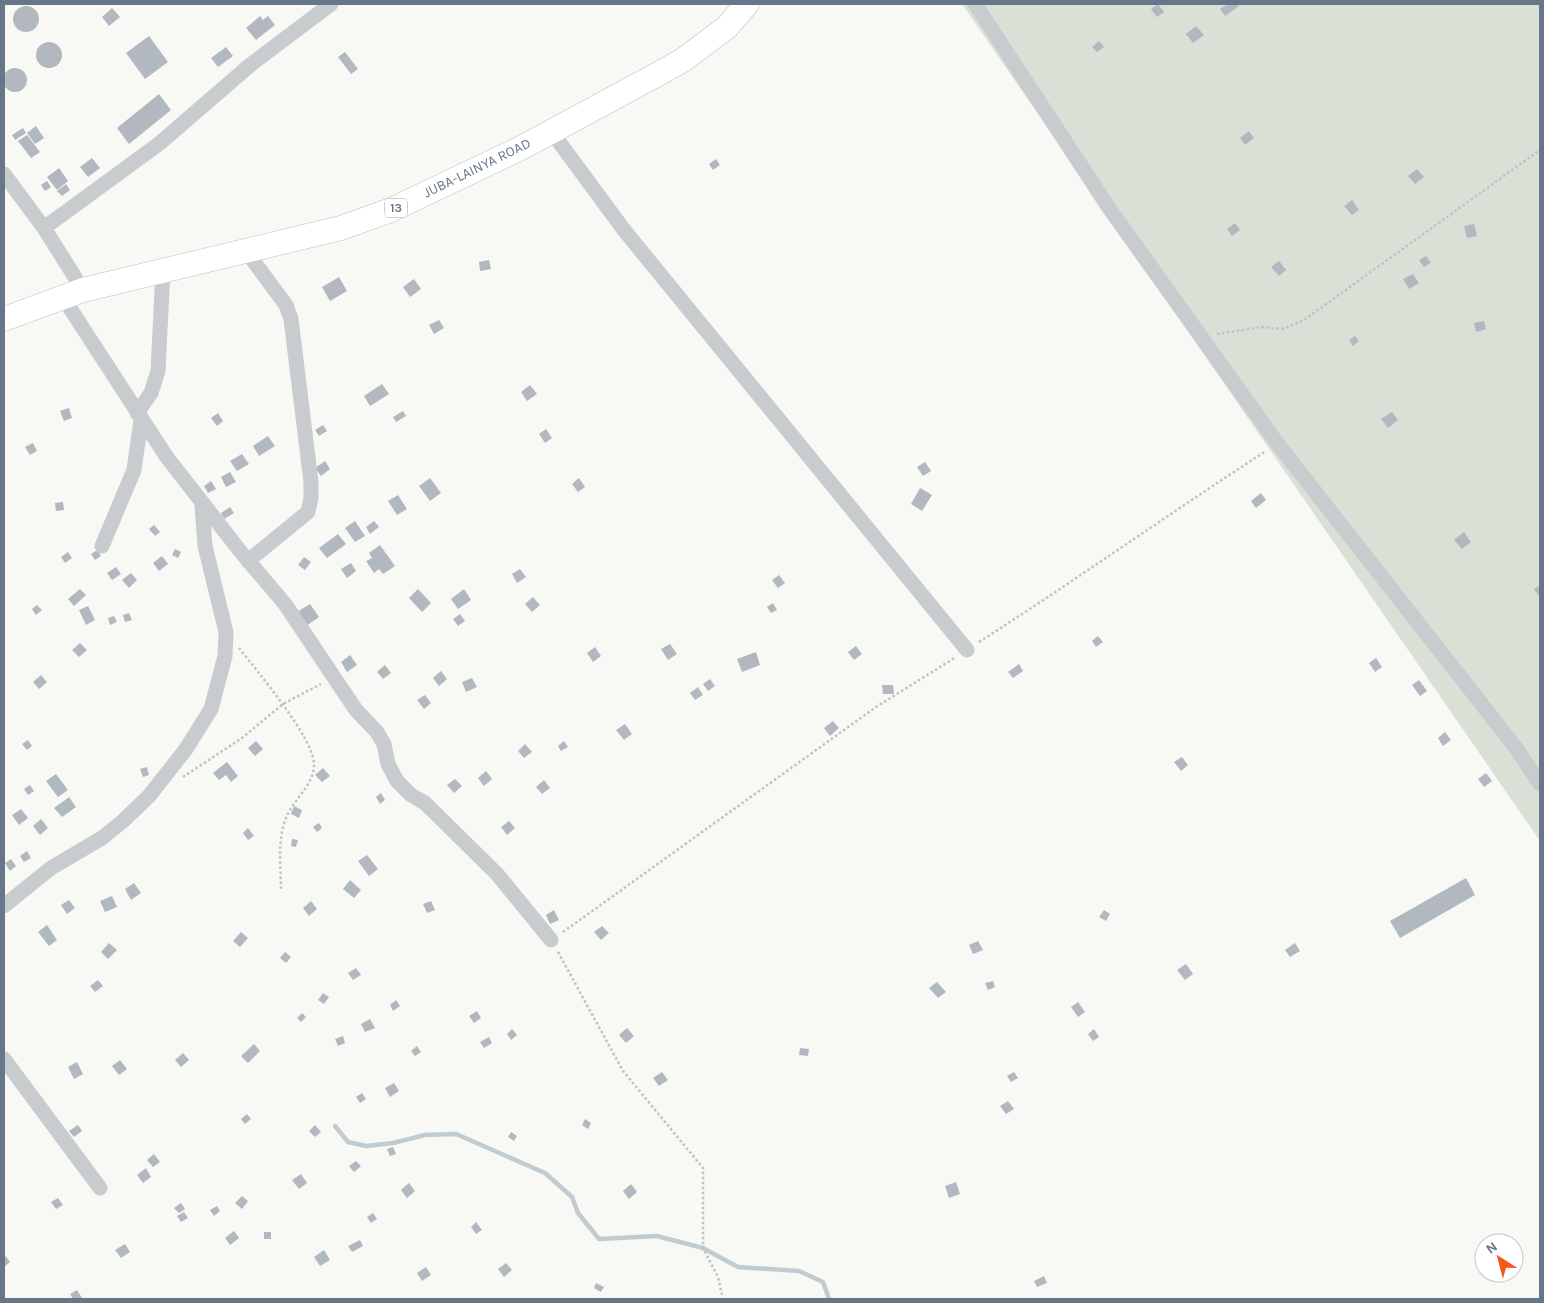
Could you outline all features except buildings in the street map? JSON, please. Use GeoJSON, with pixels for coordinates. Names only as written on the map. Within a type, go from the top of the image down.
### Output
{"type":"FeatureCollection","features":[{"type":"Feature","properties":{"kind":"main road","name":"JUBA-LAINYA ROAD"},"geometry":{"type":"LineString","coordinates":[[4,319],[73,293],[341,228],[391,210],[551,132],[683,60],[727,28],[747,4]]}},
{"type":"Feature","properties":{"kind":"street"},"geometry":{"type":"LineString","coordinates":[[44,228],[160,143],[249,66],[331,4]]}},
{"type":"Feature","properties":{"kind":"street"},"geometry":{"type":"LineString","coordinates":[[975,4],[1109,208],[1277,443],[1516,748],[1540,784]]}},
{"type":"Feature","properties":{"kind":"street"},"geometry":{"type":"LineString","coordinates":[[551,132],[624,230],[967,650]]}},
{"type":"Feature","properties":{"kind":"street"},"geometry":{"type":"LineString","coordinates":[[4,174],[44,228],[73,293],[139,416],[202,505],[285,604],[356,710],[377,732],[384,744],[388,764],[397,781],[411,795],[425,803],[497,874],[552,940]]}},
{"type":"Feature","properties":{"kind":"street"},"geometry":{"type":"LineString","coordinates":[[246,251],[286,305],[291,319],[311,482],[311,498],[308,512],[248,561]]}},
{"type":"Feature","properties":{"kind":"street"},"geometry":{"type":"LineString","coordinates":[[102,546],[134,470],[139,416],[158,371],[158,340],[161,320],[163,270]]}},
{"type":"Feature","properties":{"kind":"street"},"geometry":{"type":"LineString","coordinates":[[4,906],[64,859],[102,838],[149,796],[186,749],[211,709],[225,656],[226,632],[205,546],[202,505]]}},
{"type":"Feature","properties":{"kind":"street"},"geometry":{"type":"LineString","coordinates":[[4,1059],[100,1188]]}},
{"type":"Feature","properties":{"kind":"path"},"geometry":{"type":"LineString","coordinates":[[1200,336],[1262,327],[1283,328],[1304,320],[1540,150]]}},
{"type":"Feature","properties":{"kind":"path"},"geometry":{"type":"LineString","coordinates":[[722,1296],[718,1277],[703,1248],[703,1168],[623,1071],[552,940],[869,712],[1066,586],[1176,509],[1277,443]]}},
{"type":"Feature","properties":{"kind":"path"},"geometry":{"type":"LineString","coordinates":[[226,632],[283,704],[303,735],[314,762],[312,777],[289,811],[284,825],[280,844],[281,890]]}},
{"type":"Feature","properties":{"kind":"path"},"geometry":{"type":"LineString","coordinates":[[179,779],[222,752],[283,704],[334,678]]}},
{"type":"Feature","properties":{"kind":"shaded area"},"geometry":{"type":"Polygon","coordinates":[[[962,4],[1540,4],[1540,841],[962,4]]]}},
{"type":"Feature","properties":{"kind":"waterway"},"geometry":{"type":"LineString","coordinates":[[335,1126],[348,1142],[366,1146],[393,1143],[425,1135],[456,1134],[545,1173],[572,1197],[578,1213],[599,1239],[657,1236],[703,1248],[738,1267],[799,1271],[823,1282],[829,1299]]}}]}
